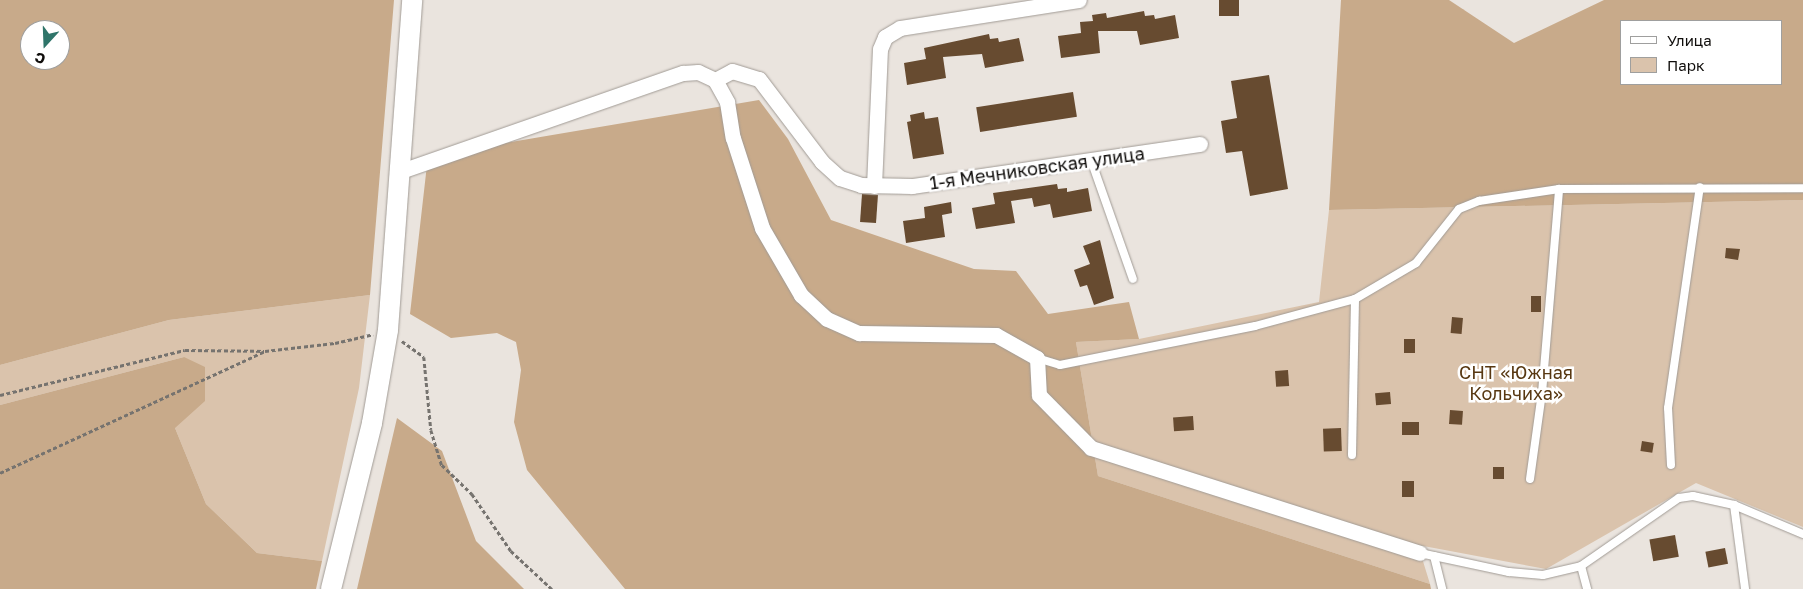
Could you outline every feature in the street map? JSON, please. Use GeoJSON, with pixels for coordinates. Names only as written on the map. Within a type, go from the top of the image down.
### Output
{"type":"FeatureCollection","features":[{"type":"Feature","properties":{"kind":"main road"},"geometry":{"type":"LineString","coordinates":[[331,589],[349,524],[388,333],[412,0]]}},
{"type":"Feature","properties":{"kind":"street"},"geometry":{"type":"LineString","coordinates":[[874,186],[880,49],[885,37],[900,28],[1079,0]]}},
{"type":"Feature","properties":{"kind":"street","name":"1-я Мечниковская улица"},"geometry":{"type":"LineString","coordinates":[[715,80],[732,71],[759,79],[822,162],[840,178],[874,186],[912,186],[1200,144]]}},
{"type":"Feature","properties":{"kind":"street"},"geometry":{"type":"LineString","coordinates":[[401,171],[683,73],[698,72],[715,80],[727,102],[733,138],[762,228],[801,295],[827,319],[859,333],[996,335],[1037,358],[1039,395],[1090,448],[1427,554]]}},
{"type":"Feature","properties":{"kind":"lane"},"geometry":{"type":"LineString","coordinates":[[1091,160],[1133,279]]}},
{"type":"Feature","properties":{"kind":"lane"},"geometry":{"type":"LineString","coordinates":[[1037,358],[1060,365],[1256,326],[1355,299],[1426,254],[1459,209],[1559,190],[1700,187],[1803,188]]}},
{"type":"Feature","properties":{"kind":"lane"},"geometry":{"type":"LineString","coordinates":[[1671,465],[1668,408],[1700,187]]}},
{"type":"Feature","properties":{"kind":"lane"},"geometry":{"type":"LineString","coordinates":[[1530,480],[1559,190]]}},
{"type":"Feature","properties":{"kind":"lane"},"geometry":{"type":"LineString","coordinates":[[1352,455],[1355,299]]}},
{"type":"Feature","properties":{"kind":"lane"},"geometry":{"type":"LineString","coordinates":[[1427,554],[1518,573],[1543,574],[1581,566],[1679,498],[1707,496],[1734,505],[1803,534]]}},
{"type":"Feature","properties":{"kind":"lane"},"geometry":{"type":"LineString","coordinates":[[1734,505],[1745,589]]}},
{"type":"Feature","properties":{"kind":"lane"},"geometry":{"type":"LineString","coordinates":[[1427,554],[1442,589]]}},
{"type":"Feature","properties":{"kind":"lane"},"geometry":{"type":"LineString","coordinates":[[1581,566],[1587,589]]}},
{"type":"Feature","properties":{"kind":"path"},"geometry":{"type":"LineString","coordinates":[[0,394],[184,350],[266,351],[335,343],[388,333],[424,356],[431,430],[442,465],[472,494],[511,552],[552,589]]}},
{"type":"Feature","properties":{"kind":"path"},"geometry":{"type":"LineString","coordinates":[[0,473],[266,351]]}},
{"type":"Feature","properties":{"kind":"green space","name":"СНТ «Южная Кольчиха»"},"geometry":{"type":"Polygon","coordinates":[[[1803,200],[1803,527],[1696,483],[1546,569],[1418,545],[1430,584],[1098,476],[1076,342],[1139,339],[1319,302],[1329,210],[1803,200]]]}},
{"type":"Feature","properties":{"kind":"green space"},"geometry":{"type":"Polygon","coordinates":[[[370,295],[359,388],[322,561],[257,553],[206,504],[175,428],[184,357],[0,405],[0,365],[169,320],[370,295]]]}},
{"type":"Feature","properties":{"kind":"shaded area"},"geometry":{"type":"Polygon","coordinates":[[[0,0],[394,0],[370,295],[169,320],[0,365],[0,0]]]}},
{"type":"Feature","properties":{"kind":"shaded area"},"geometry":{"type":"Polygon","coordinates":[[[1341,0],[1449,0],[1514,43],[1604,0],[1803,0],[1803,200],[1329,210],[1341,0]]]}},
{"type":"Feature","properties":{"kind":"shaded area"},"geometry":{"type":"Polygon","coordinates":[[[759,100],[788,139],[831,220],[974,269],[1016,271],[1048,314],[1129,302],[1139,339],[1076,342],[1098,476],[1430,584],[1431,589],[625,589],[527,470],[514,422],[521,370],[516,342],[497,333],[451,338],[410,314],[428,156],[759,100]]]}},
{"type":"Feature","properties":{"kind":"shaded area"},"geometry":{"type":"Polygon","coordinates":[[[184,357],[205,367],[205,401],[175,428],[206,504],[257,553],[322,561],[316,589],[0,589],[0,405],[184,357]]]}},
{"type":"Feature","properties":{"kind":"shaded area"},"geometry":{"type":"Polygon","coordinates":[[[397,418],[442,451],[476,541],[524,589],[357,589],[397,418]]]}},
{"type":"Feature","properties":{"kind":"building"},"geometry":{"type":"Polygon","coordinates":[[[1219,0],[1239,0],[1239,16],[1219,16],[1219,0]]]}},
{"type":"Feature","properties":{"kind":"building"},"geometry":{"type":"Polygon","coordinates":[[[1144,11],[1145,16],[1154,15],[1155,19],[1175,15],[1179,38],[1140,45],[1137,31],[1098,31],[1100,53],[1061,58],[1058,36],[1081,33],[1080,22],[1093,21],[1092,15],[1106,13],[1107,18],[1144,11]]]}},
{"type":"Feature","properties":{"kind":"building"},"geometry":{"type":"Polygon","coordinates":[[[989,34],[990,39],[998,38],[999,42],[1019,38],[1024,61],[985,68],[982,54],[943,57],[946,78],[907,85],[904,63],[926,59],[924,48],[989,34]]]}},
{"type":"Feature","properties":{"kind":"building"},"geometry":{"type":"Polygon","coordinates":[[[1269,75],[1288,189],[1250,196],[1242,151],[1226,153],[1221,121],[1237,118],[1231,81],[1269,75]]]}},
{"type":"Feature","properties":{"kind":"building"},"geometry":{"type":"Polygon","coordinates":[[[1073,92],[1077,117],[980,132],[976,107],[1073,92]]]}},
{"type":"Feature","properties":{"kind":"building"},"geometry":{"type":"Polygon","coordinates":[[[924,112],[925,119],[938,117],[944,154],[913,159],[907,122],[911,121],[910,115],[924,112]]]}},
{"type":"Feature","properties":{"kind":"building"},"geometry":{"type":"Polygon","coordinates":[[[1057,184],[1058,189],[1067,188],[1067,192],[1088,188],[1092,211],[1053,218],[1050,204],[1034,207],[1032,198],[1011,201],[1015,223],[976,229],[972,208],[995,204],[993,193],[1057,184]]]}},
{"type":"Feature","properties":{"kind":"building"},"geometry":{"type":"Polygon","coordinates":[[[862,194],[878,195],[876,223],[860,222],[862,194]]]}},
{"type":"Feature","properties":{"kind":"building"},"geometry":{"type":"Polygon","coordinates":[[[951,202],[952,213],[942,215],[945,237],[906,243],[903,221],[925,218],[924,207],[951,202]]]}},
{"type":"Feature","properties":{"kind":"building"},"geometry":{"type":"Polygon","coordinates":[[[1100,240],[1114,298],[1094,305],[1087,285],[1080,287],[1074,270],[1090,264],[1083,246],[1100,240]]]}},
{"type":"Feature","properties":{"kind":"building"},"geometry":{"type":"Polygon","coordinates":[[[1726,248],[1740,249],[1738,260],[1725,258],[1726,248]]]}},
{"type":"Feature","properties":{"kind":"building"},"geometry":{"type":"Polygon","coordinates":[[[1531,296],[1541,296],[1541,312],[1531,312],[1531,296]]]}},
{"type":"Feature","properties":{"kind":"building"},"geometry":{"type":"Polygon","coordinates":[[[1452,317],[1463,318],[1462,334],[1451,333],[1452,317]]]}},
{"type":"Feature","properties":{"kind":"building"},"geometry":{"type":"Polygon","coordinates":[[[1404,339],[1415,339],[1415,353],[1404,353],[1404,339]]]}},
{"type":"Feature","properties":{"kind":"building"},"geometry":{"type":"Polygon","coordinates":[[[1288,370],[1289,386],[1276,387],[1275,371],[1288,370]]]}},
{"type":"Feature","properties":{"kind":"building"},"geometry":{"type":"Polygon","coordinates":[[[1390,392],[1391,404],[1376,405],[1375,393],[1390,392]]]}},
{"type":"Feature","properties":{"kind":"building"},"geometry":{"type":"Polygon","coordinates":[[[1450,410],[1463,411],[1462,425],[1449,424],[1450,410]]]}},
{"type":"Feature","properties":{"kind":"building"},"geometry":{"type":"Polygon","coordinates":[[[1193,416],[1194,430],[1174,431],[1173,417],[1193,416]]]}},
{"type":"Feature","properties":{"kind":"building"},"geometry":{"type":"Polygon","coordinates":[[[1402,422],[1419,422],[1419,435],[1402,435],[1402,422]]]}},
{"type":"Feature","properties":{"kind":"building"},"geometry":{"type":"Polygon","coordinates":[[[1341,428],[1342,451],[1324,452],[1323,429],[1341,428]]]}},
{"type":"Feature","properties":{"kind":"building"},"geometry":{"type":"Polygon","coordinates":[[[1642,441],[1654,443],[1652,453],[1640,451],[1642,441]]]}},
{"type":"Feature","properties":{"kind":"building"},"geometry":{"type":"Polygon","coordinates":[[[1493,467],[1504,467],[1504,479],[1493,479],[1493,467]]]}},
{"type":"Feature","properties":{"kind":"building"},"geometry":{"type":"Polygon","coordinates":[[[1402,481],[1414,481],[1414,497],[1402,497],[1402,481]]]}},
{"type":"Feature","properties":{"kind":"building"},"geometry":{"type":"Polygon","coordinates":[[[1675,535],[1679,557],[1653,561],[1649,540],[1675,535]]]}},
{"type":"Feature","properties":{"kind":"building"},"geometry":{"type":"Polygon","coordinates":[[[1725,548],[1728,564],[1708,568],[1705,552],[1725,548]]]}}]}
